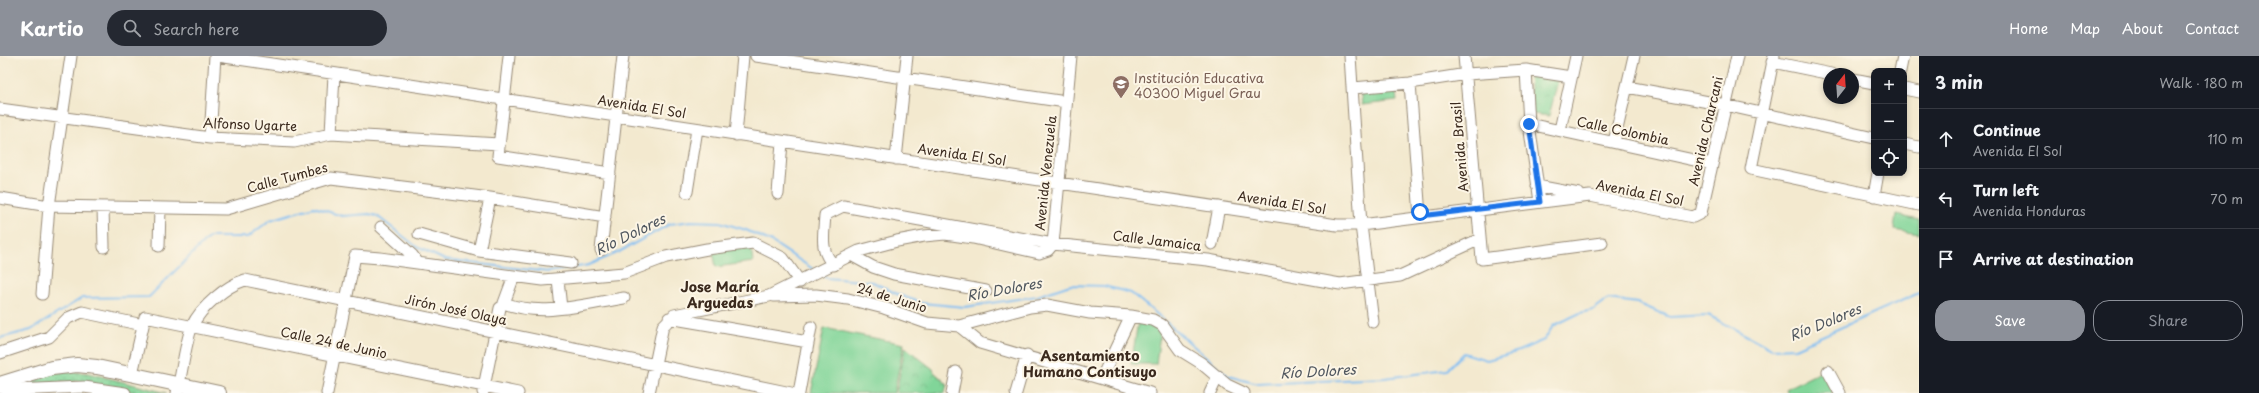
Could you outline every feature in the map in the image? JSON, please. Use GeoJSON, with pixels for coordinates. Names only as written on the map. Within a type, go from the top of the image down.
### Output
{"type":"FeatureCollection","features":[{"type":"Feature","properties":{"kind":"main road"},"geometry":{"type":"LineString","coordinates":[[0,384],[52,368],[77,365],[132,374],[178,389],[212,392]]}},
{"type":"Feature","properties":{"kind":"street"},"geometry":{"type":"LineString","coordinates":[[42,294],[49,206],[70,56]]}},
{"type":"Feature","properties":{"kind":"street"},"geometry":{"type":"LineString","coordinates":[[210,138],[215,56]]}},
{"type":"Feature","properties":{"kind":"street","name":"Avenida El Sol"},"geometry":{"type":"LineString","coordinates":[[218,56],[1337,225],[1361,225],[1420,216],[1590,196],[1693,217],[1701,213]]}},
{"type":"Feature","properties":{"kind":"street"},"geometry":{"type":"LineString","coordinates":[[509,56],[498,156],[610,173]]}},
{"type":"Feature","properties":{"kind":"street"},"geometry":{"type":"LineString","coordinates":[[601,250],[623,56]]}},
{"type":"Feature","properties":{"kind":"street"},"geometry":{"type":"LineString","coordinates":[[736,135],[743,56]]}},
{"type":"Feature","properties":{"kind":"street"},"geometry":{"type":"LineString","coordinates":[[756,56],[1066,102]]}},
{"type":"Feature","properties":{"kind":"street"},"geometry":{"type":"LineString","coordinates":[[896,159],[907,56]]}},
{"type":"Feature","properties":{"kind":"street","name":"Avenida Venezuela"},"geometry":{"type":"LineString","coordinates":[[667,320],[674,315],[769,296],[832,266],[851,255],[897,241],[945,234],[973,238],[1039,253],[1048,250],[1053,244],[1071,56]]}},
{"type":"Feature","properties":{"kind":"street"},"geometry":{"type":"LineString","coordinates":[[1350,56],[1361,225],[1373,322]]}},
{"type":"Feature","properties":{"kind":"street","name":"Avenida Brasil"},"geometry":{"type":"LineString","coordinates":[[1464,56],[1467,74],[1482,259],[1602,243]]}},
{"type":"Feature","properties":{"kind":"street"},"geometry":{"type":"LineString","coordinates":[[1560,130],[1576,56]]}},
{"type":"Feature","properties":{"kind":"street"},"geometry":{"type":"LineString","coordinates":[[1614,142],[1634,56]]}},
{"type":"Feature","properties":{"kind":"street","name":"Avenida Charcani"},"geometry":{"type":"LineString","coordinates":[[1701,213],[1737,56]]}},
{"type":"Feature","properties":{"kind":"street"},"geometry":{"type":"LineString","coordinates":[[1901,68],[1903,56]]}},
{"type":"Feature","properties":{"kind":"street"},"geometry":{"type":"LineString","coordinates":[[1823,72],[1773,59],[1751,169],[1919,205]]}},
{"type":"Feature","properties":{"kind":"street"},"geometry":{"type":"LineString","coordinates":[[1353,88],[1410,83],[1467,74],[1526,70],[1571,77]]}},
{"type":"Feature","properties":{"kind":"street"},"geometry":{"type":"LineString","coordinates":[[1526,70],[1529,124],[1540,202]]}},
{"type":"Feature","properties":{"kind":"street"},"geometry":{"type":"LineString","coordinates":[[331,134],[334,74]]}},
{"type":"Feature","properties":{"kind":"street"},"geometry":{"type":"LineString","coordinates":[[1859,79],[1871,82]]}},
{"type":"Feature","properties":{"kind":"street"},"geometry":{"type":"LineString","coordinates":[[1410,83],[1420,216]]}},
{"type":"Feature","properties":{"kind":"street"},"geometry":{"type":"LineString","coordinates":[[1627,87],[1725,105],[1871,137]]}},
{"type":"Feature","properties":{"kind":"street"},"geometry":{"type":"LineString","coordinates":[[1907,90],[1919,92]]}},
{"type":"Feature","properties":{"kind":"street","name":"Alfonso Ugarte"},"geometry":{"type":"LineString","coordinates":[[0,109],[210,138],[294,142],[331,134],[499,144]]}},
{"type":"Feature","properties":{"kind":"street","name":"Calle Colombia"},"geometry":{"type":"LineString","coordinates":[[1529,124],[1712,164]]}},
{"type":"Feature","properties":{"kind":"street"},"geometry":{"type":"LineString","coordinates":[[687,192],[697,129]]}},
{"type":"Feature","properties":{"kind":"street"},"geometry":{"type":"LineString","coordinates":[[778,194],[782,142]]}},
{"type":"Feature","properties":{"kind":"street"},"geometry":{"type":"LineString","coordinates":[[1907,145],[1919,147]]}},
{"type":"Feature","properties":{"kind":"street"},"geometry":{"type":"LineString","coordinates":[[1874,196],[1877,176]]}},
{"type":"Feature","properties":{"kind":"street","name":"Calle Tumbes"},"geometry":{"type":"LineString","coordinates":[[0,198],[49,206],[226,209],[331,178],[490,198],[605,216]]}},
{"type":"Feature","properties":{"kind":"street"},"geometry":{"type":"LineString","coordinates":[[1537,186],[1590,196]]}},
{"type":"Feature","properties":{"kind":"street"},"geometry":{"type":"LineString","coordinates":[[479,251],[490,198]]}},
{"type":"Feature","properties":{"kind":"street","name":"Calle Jamaica"},"geometry":{"type":"LineString","coordinates":[[832,266],[826,257],[824,249],[825,215],[843,206],[1053,244],[1208,260],[1340,284],[1400,276],[1480,239]]}},
{"type":"Feature","properties":{"kind":"street"},"geometry":{"type":"LineString","coordinates":[[103,207],[104,247]]}},
{"type":"Feature","properties":{"kind":"street"},"geometry":{"type":"LineString","coordinates":[[1212,244],[1219,207]]}},
{"type":"Feature","properties":{"kind":"street"},"geometry":{"type":"LineString","coordinates":[[158,246],[160,208]]}},
{"type":"Feature","properties":{"kind":"street"},"geometry":{"type":"LineString","coordinates":[[381,227],[412,255],[418,263]]}},
{"type":"Feature","properties":{"kind":"street"},"geometry":{"type":"LineString","coordinates":[[419,234],[479,251],[571,263]]}},
{"type":"Feature","properties":{"kind":"street"},"geometry":{"type":"LineString","coordinates":[[327,393],[355,256],[558,280],[624,273],[666,257],[707,249],[753,243],[784,258],[804,280]]}},
{"type":"Feature","properties":{"kind":"street"},"geometry":{"type":"LineString","coordinates":[[851,255],[873,267],[894,274],[986,291]]}},
{"type":"Feature","properties":{"kind":"street"},"geometry":{"type":"LineString","coordinates":[[514,276],[504,303],[532,310],[561,308],[624,298]]}},
{"type":"Feature","properties":{"kind":"street","name":"Jirón José Olaya"},"geometry":{"type":"LineString","coordinates":[[178,389],[192,326],[212,300],[234,284],[245,280],[791,393]]}},
{"type":"Feature","properties":{"kind":"street"},"geometry":{"type":"LineString","coordinates":[[558,280],[561,308]]}},
{"type":"Feature","properties":{"kind":"street","name":"24 de Junio"},"geometry":{"type":"LineString","coordinates":[[769,296],[816,295],[848,298],[884,308],[927,323],[959,326]]}},
{"type":"Feature","properties":{"kind":"street"},"geometry":{"type":"LineString","coordinates":[[959,326],[1030,307],[1047,305],[1090,313],[1131,316],[1159,322],[1180,350],[1218,376],[1227,386],[1244,393]]}},
{"type":"Feature","properties":{"kind":"street"},"geometry":{"type":"LineString","coordinates":[[484,389],[500,308]]}},
{"type":"Feature","properties":{"kind":"street","name":"Calle 24 de Junio"},"geometry":{"type":"LineString","coordinates":[[0,353],[49,337],[68,318],[82,312],[192,326],[484,389],[518,393]]}},
{"type":"Feature","properties":{"kind":"street"},"geometry":{"type":"LineString","coordinates":[[1102,377],[1131,316]]}},
{"type":"Feature","properties":{"kind":"street"},"geometry":{"type":"LineString","coordinates":[[649,393],[667,320],[808,342]]}},
{"type":"Feature","properties":{"kind":"street"},"geometry":{"type":"LineString","coordinates":[[132,374],[144,321]]}},
{"type":"Feature","properties":{"kind":"street"},"geometry":{"type":"LineString","coordinates":[[959,326],[980,343],[1102,377],[1150,393]]}},
{"type":"Feature","properties":{"kind":"street"},"geometry":{"type":"LineString","coordinates":[[799,393],[811,327]]}},
{"type":"Feature","properties":{"kind":"street"},"geometry":{"type":"LineString","coordinates":[[1016,393],[1027,355]]}},
{"type":"Feature","properties":{"kind":"street"},"geometry":{"type":"LineString","coordinates":[[1828,371],[1840,393]]}},
{"type":"Feature","properties":{"kind":"street"},"geometry":{"type":"LineString","coordinates":[[952,393],[956,372]]}},
{"type":"Feature","properties":{"kind":"street"},"geometry":{"type":"LineString","coordinates":[[1210,393],[1218,376]]}},
{"type":"Feature","properties":{"kind":"street"},"geometry":{"type":"LineString","coordinates":[[0,388],[15,390],[84,387],[125,393]]}},
{"type":"Feature","properties":{"kind":"green space"},"geometry":{"type":"Polygon","coordinates":[[[1529,75],[1558,81],[1549,116],[1532,114],[1529,75]]]}},
{"type":"Feature","properties":{"kind":"green space"},"geometry":{"type":"Polygon","coordinates":[[[1395,84],[1397,101],[1362,105],[1360,88],[1395,84]]]}},
{"type":"Feature","properties":{"kind":"green space"},"geometry":{"type":"Polygon","coordinates":[[[1896,215],[1919,220],[1919,234],[1894,230],[1896,215]]]}},
{"type":"Feature","properties":{"kind":"green space"},"geometry":{"type":"Polygon","coordinates":[[[751,246],[753,262],[716,267],[713,251],[751,246]]]}},
{"type":"Feature","properties":{"kind":"green space"},"geometry":{"type":"Polygon","coordinates":[[[1138,322],[1161,327],[1156,364],[1131,364],[1138,322]]]}},
{"type":"Feature","properties":{"kind":"green space"},"geometry":{"type":"Polygon","coordinates":[[[824,328],[904,344],[894,393],[811,393],[824,328]]]}},
{"type":"Feature","properties":{"kind":"green space"},"geometry":{"type":"Polygon","coordinates":[[[905,347],[933,369],[934,372],[947,384],[945,393],[896,393],[905,347]]]}},
{"type":"Feature","properties":{"kind":"green space"},"geometry":{"type":"Polygon","coordinates":[[[66,371],[88,373],[167,393],[139,393],[76,381],[15,387],[45,374],[66,371]]]}},
{"type":"Feature","properties":{"kind":"green space"},"geometry":{"type":"Polygon","coordinates":[[[1822,371],[1833,393],[1788,393],[1786,389],[1822,371]]]}},
{"type":"Feature","properties":{"kind":"waterway","name":"Río Dolores"},"geometry":{"type":"LineString","coordinates":[[0,338],[31,330],[82,298],[149,297],[209,237],[248,237],[270,220],[314,207],[342,216],[369,214],[377,216],[417,247],[445,260],[549,272],[589,265],[617,253],[670,224],[691,221],[720,222],[746,230],[772,242],[813,269]]}},
{"type":"Feature","properties":{"kind":"waterway","name":"Río Dolores"},"geometry":{"type":"LineString","coordinates":[[822,274],[827,278],[873,282],[899,295],[922,303],[965,307],[1037,296],[1070,285],[1104,286],[1131,293],[1163,319]]}},
{"type":"Feature","properties":{"kind":"waterway","name":"Río Dolores"},"geometry":{"type":"LineString","coordinates":[[1166,322],[1228,376],[1258,384],[1385,378],[1447,370],[1464,353],[1487,360],[1516,352],[1544,340],[1553,326],[1580,313],[1593,310],[1608,299],[1637,303],[1670,317],[1708,315],[1772,349],[1795,348],[1919,293]]}},
{"type":"Feature","properties":{"kind":"place","name":"Institución Educativa 40300 Miguel Grau"},"geometry":{"type":"Point","coordinates":[1121,99]}},
{"type":"Feature","properties":{"kind":"district","name":"Jose María Arguedas"},"geometry":{"type":"Point","coordinates":[720,294]}},
{"type":"Feature","properties":{"kind":"district","name":"Asentamiento Humano Contisuyo"},"geometry":{"type":"Point","coordinates":[1090,364]}},
{"type":"Feature","properties":{"kind":"route"},"geometry":{"type":"LineString","coordinates":[[1420,212],[1420,216],[1540,202],[1529,124]]}}]}
